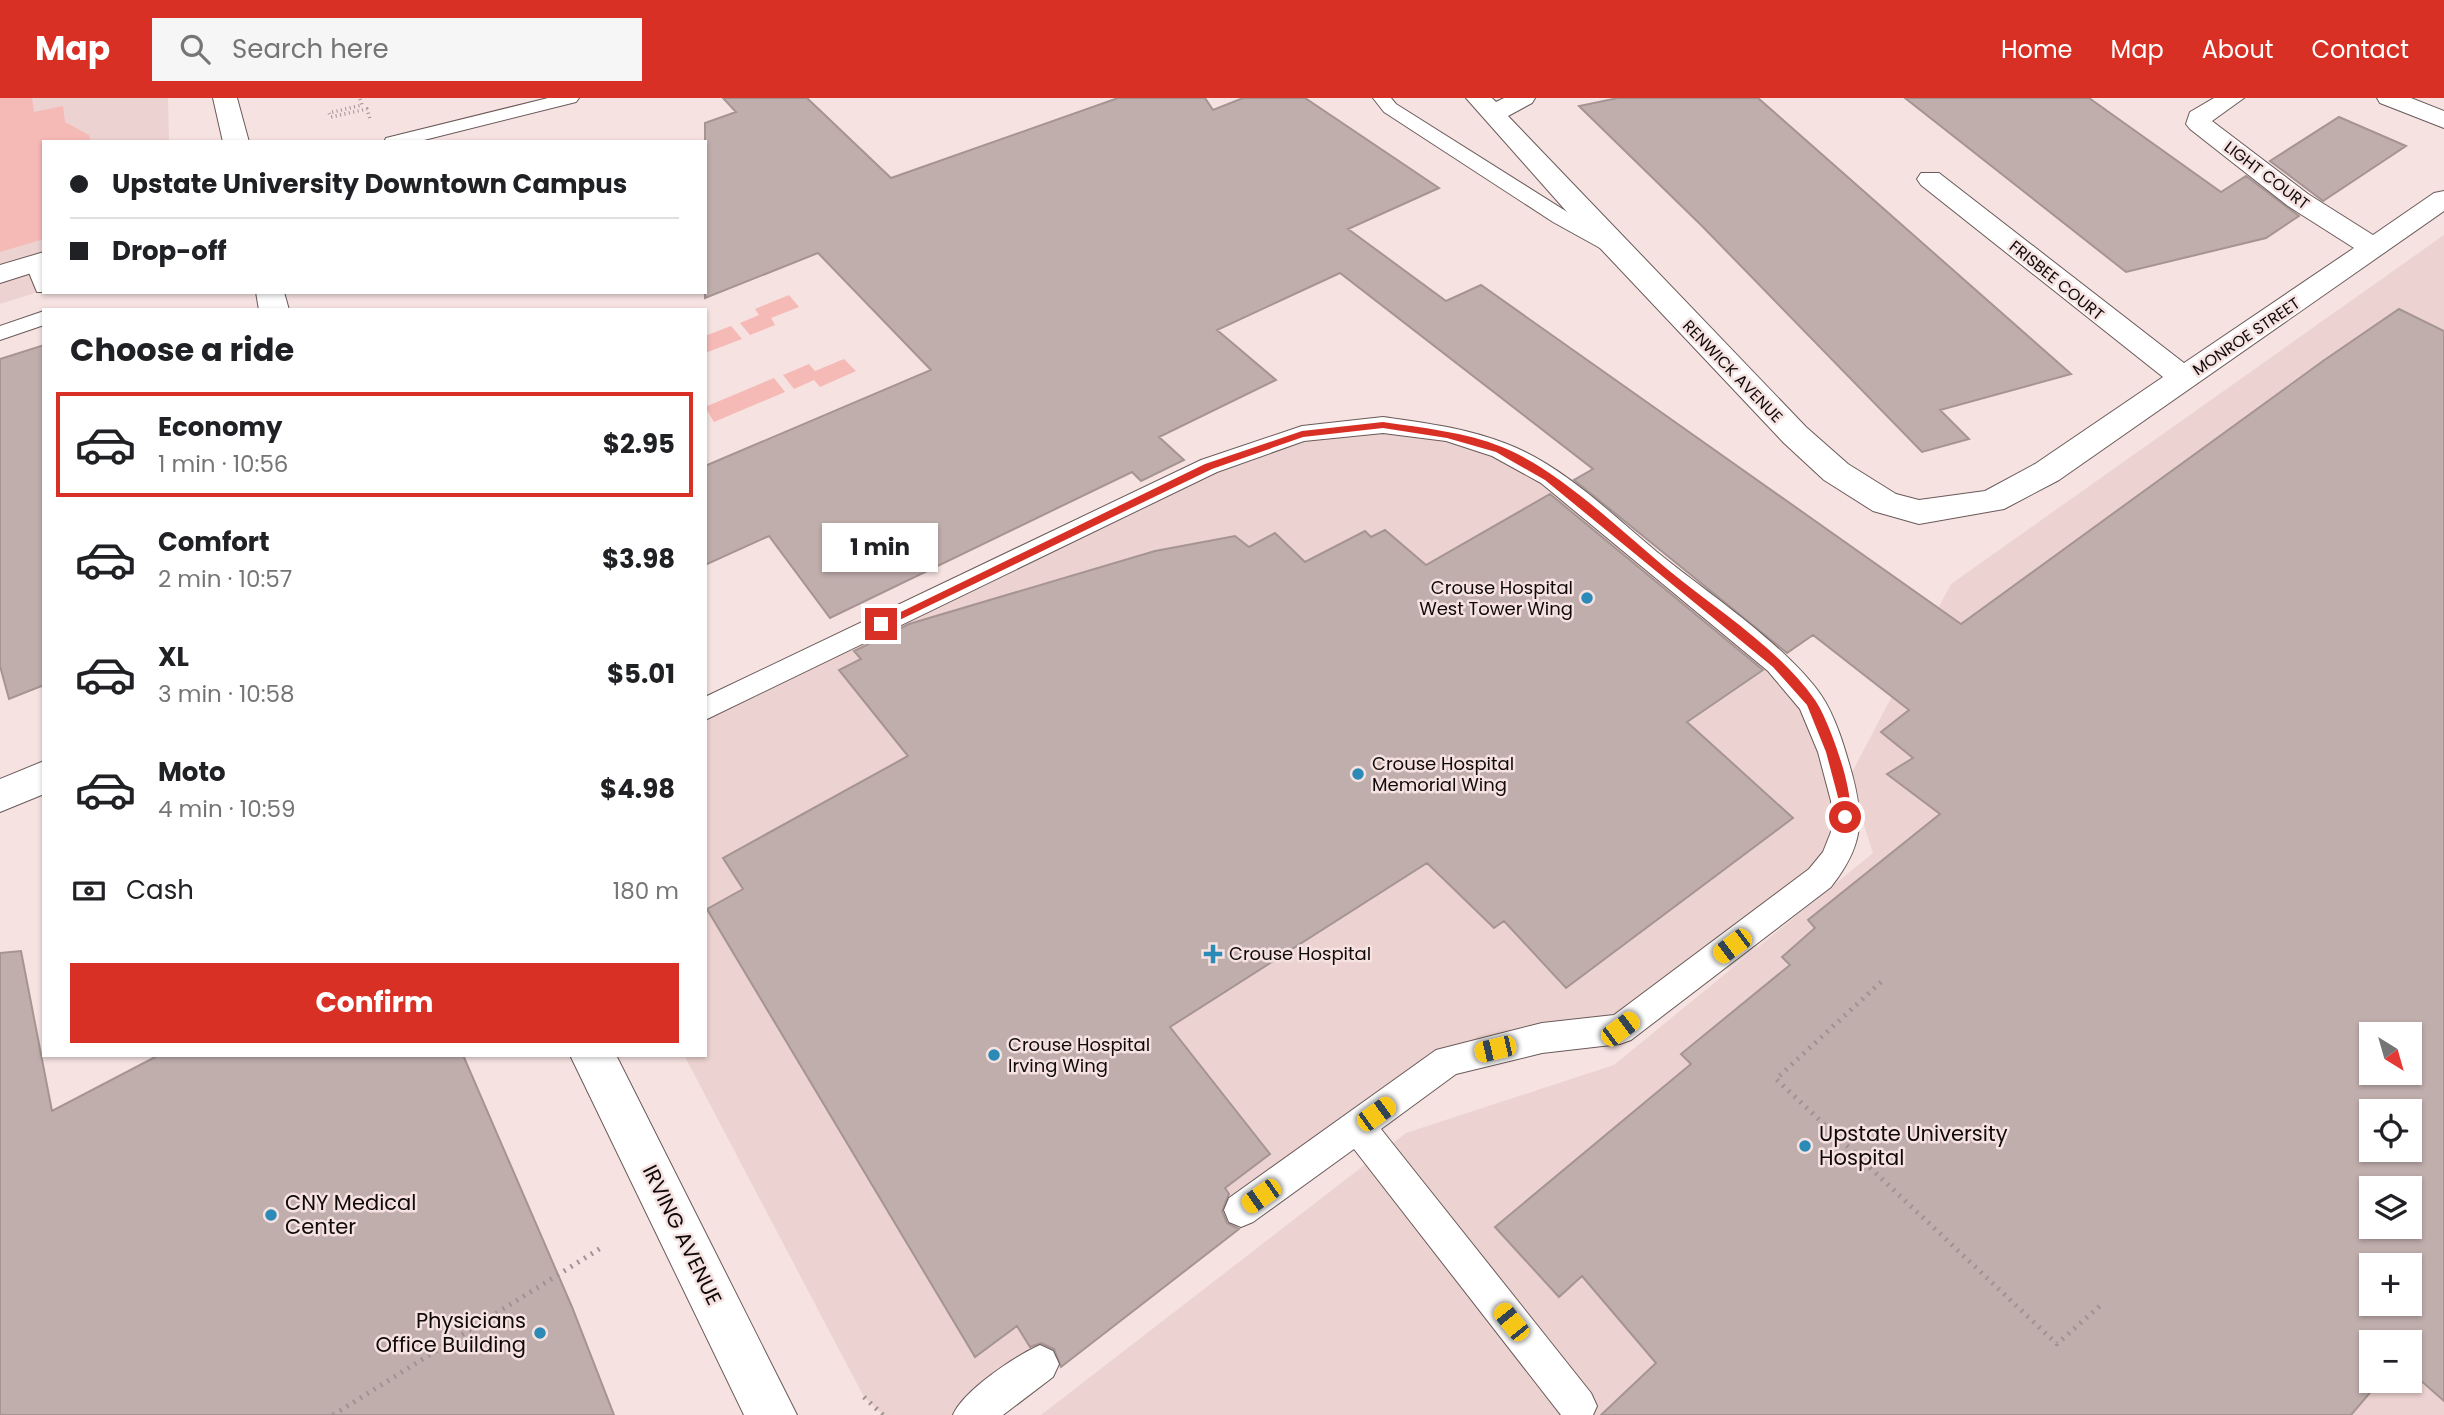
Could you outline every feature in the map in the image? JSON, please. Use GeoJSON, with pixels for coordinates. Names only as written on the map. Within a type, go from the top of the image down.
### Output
{"type":"FeatureCollection","features":[{"type":"Feature","properties":{"kind":"main road"},"geometry":{"type":"LineString","coordinates":[[225,98],[236,140]]}},
{"type":"Feature","properties":{"kind":"main road"},"geometry":{"type":"LineString","coordinates":[[1485,106],[1523,98]]}},
{"type":"Feature","properties":{"kind":"main road","name":"LIGHT COURT"},"geometry":{"type":"LineString","coordinates":[[2232,98],[2199,117],[2199,124],[2298,200],[2374,248]]}},
{"type":"Feature","properties":{"kind":"main road"},"geometry":{"type":"LineString","coordinates":[[2389,98],[2444,120]]}},
{"type":"Feature","properties":{"kind":"main road","name":"RENWICK AVENUE"},"geometry":{"type":"LineString","coordinates":[[1485,106],[1795,435],[1836,472],[1885,503],[1919,512],[1992,501],[2047,472]]}},
{"type":"Feature","properties":{"kind":"main road","name":"FRISBEE COURT"},"geometry":{"type":"LineString","coordinates":[[1930,179],[2185,379]]}},
{"type":"Feature","properties":{"kind":"main road","name":"MONROE STREET"},"geometry":{"type":"LineString","coordinates":[[2047,472],[2444,199]]}},
{"type":"Feature","properties":{"kind":"main road"},"geometry":{"type":"LineString","coordinates":[[0,274],[42,276]]}},
{"type":"Feature","properties":{"kind":"main road"},"geometry":{"type":"LineString","coordinates":[[0,796],[42,778]]}},
{"type":"Feature","properties":{"kind":"main road","name":"IRVING AVENUE"},"geometry":{"type":"LineString","coordinates":[[593,1057],[771,1415]]}},
{"type":"Feature","properties":{"kind":"lane"},"geometry":{"type":"LineString","coordinates":[[466,123],[492,98]]}},
{"type":"Feature","properties":{"kind":"lane"},"geometry":{"type":"LineString","coordinates":[[401,140],[570,98]]}},
{"type":"Feature","properties":{"kind":"lane"},"geometry":{"type":"LineString","coordinates":[[1382,98],[1390,108],[1469,159],[1618,250]]}},
{"type":"Feature","properties":{"kind":"lane"},"geometry":{"type":"LineString","coordinates":[[0,333],[42,318]]}},
{"type":"Feature","properties":{"kind":"lane"},"geometry":{"type":"LineString","coordinates":[[707,708],[1209,466],[1302,434],[1383,425],[1448,435],[1500,450],[1549,477],[1777,664],[1811,703],[1845,801],[1846,832],[1835,859],[1820,878],[1620,1029],[1542,1038],[1448,1061],[1241,1210]]}},
{"type":"Feature","properties":{"kind":"lane"},"geometry":{"type":"LineString","coordinates":[[1358,1127],[1578,1406]]}},
{"type":"Feature","properties":{"kind":"lane"},"geometry":{"type":"LineString","coordinates":[[972,1415],[1040,1364]]}},
{"type":"Feature","properties":{"kind":"path"},"geometry":{"type":"LineString","coordinates":[[360,99],[362,105],[329,113],[331,117],[367,109],[371,121]]}},
{"type":"Feature","properties":{"kind":"path"},"geometry":{"type":"LineString","coordinates":[[1881,982],[1776,1079],[2057,1344],[2103,1303]]}},
{"type":"Feature","properties":{"kind":"path"},"geometry":{"type":"LineString","coordinates":[[333,1415],[601,1248]]}},
{"type":"Feature","properties":{"kind":"path"},"geometry":{"type":"LineString","coordinates":[[863,1396],[883,1415]]}},
{"type":"Feature","properties":{"kind":"shaded area"},"geometry":{"type":"Polygon","coordinates":[[[0,98],[168,98],[169,140],[42,140],[42,291],[0,304],[0,98]]]}},
{"type":"Feature","properties":{"kind":"shaded area"},"geometry":{"type":"Polygon","coordinates":[[[0,98],[32,98],[34,112],[63,106],[65,122],[89,135],[90,140],[42,140],[42,240],[0,252],[0,98]]]}},
{"type":"Feature","properties":{"kind":"shaded area"},"geometry":{"type":"Polygon","coordinates":[[[2444,235],[2444,1415],[1041,1415],[1406,1133],[1614,1065],[1873,853],[1849,778],[1951,584],[2444,235]]]}},
{"type":"Feature","properties":{"kind":"shaded area"},"geometry":{"type":"Polygon","coordinates":[[[789,295],[799,307],[771,318],[775,325],[750,335],[740,323],[759,315],[755,309],[789,295]]]}},
{"type":"Feature","properties":{"kind":"shaded area"},"geometry":{"type":"Polygon","coordinates":[[[731,326],[742,339],[707,352],[707,335],[731,326]]]}},
{"type":"Feature","properties":{"kind":"shaded area"},"geometry":{"type":"Polygon","coordinates":[[[844,359],[856,371],[820,387],[814,380],[794,389],[783,375],[809,364],[815,371],[844,359]]]}},
{"type":"Feature","properties":{"kind":"shaded area"},"geometry":{"type":"Polygon","coordinates":[[[774,378],[785,392],[714,422],[707,406],[774,378]]]}},
{"type":"Feature","properties":{"kind":"shaded area","name":"Crouse Hospital"},"geometry":{"type":"Polygon","coordinates":[[[1383,425],[1500,450],[1777,665],[1832,752],[1835,859],[1621,1029],[1448,1061],[1241,1210],[972,1415],[883,1415],[864,1397],[685,1057],[707,1057],[707,708],[1132,504],[1302,434],[1383,425]]]}},
{"type":"Feature","properties":{"kind":"building"},"geometry":{"type":"Polygon","coordinates":[[[723,98],[807,98],[891,178],[1118,98],[1205,98],[1213,110],[1243,98],[1305,98],[1439,188],[1348,229],[1446,301],[1481,285],[1961,624],[2323,361],[2399,309],[2444,331],[2444,1401],[2422,1382],[2422,1330],[2359,1330],[2359,1393],[2370,1393],[2351,1415],[1601,1415],[1656,1363],[1582,1276],[1559,1297],[1495,1227],[1691,1064],[1681,1054],[1790,965],[1782,957],[1815,928],[1808,920],[1940,814],[1887,774],[1913,758],[1881,732],[1909,710],[1813,635],[1787,653],[1574,480],[1593,469],[1340,273],[1217,330],[1276,380],[1159,437],[1184,460],[1141,481],[1132,472],[830,618],[769,536],[707,564],[707,465],[931,370],[818,253],[705,298],[705,123],[736,112],[723,98]]]}},
{"type":"Feature","properties":{"kind":"building"},"geometry":{"type":"Polygon","coordinates":[[[1618,98],[1758,98],[2071,374],[1940,410],[1969,439],[1922,452],[1702,226],[1579,106],[1618,98]]]}},
{"type":"Feature","properties":{"kind":"building"},"geometry":{"type":"Polygon","coordinates":[[[1905,98],[2089,98],[2221,192],[2246,176],[2299,216],[2266,238],[2126,272],[1905,98]]]}},
{"type":"Feature","properties":{"kind":"building"},"geometry":{"type":"Polygon","coordinates":[[[2339,117],[2406,146],[2323,201],[2270,161],[2339,117]]]}},
{"type":"Feature","properties":{"kind":"building"},"geometry":{"type":"Polygon","coordinates":[[[42,346],[42,686],[9,699],[0,666],[0,359],[42,346]]]}},
{"type":"Feature","properties":{"kind":"building","name":"Crouse Hospital"},"geometry":{"type":"Polygon","coordinates":[[[1550,494],[1763,670],[1687,722],[1793,818],[1566,988],[1504,921],[1494,928],[1427,863],[1170,1027],[1270,1154],[1225,1188],[1229,1194],[1222,1211],[1227,1223],[1239,1229],[1061,1367],[1054,1349],[1041,1343],[1030,1347],[1017,1326],[975,1357],[707,909],[743,889],[723,858],[908,756],[839,670],[861,659],[854,651],[909,624],[1155,551],[1235,536],[1249,547],[1275,533],[1305,562],[1365,531],[1371,537],[1385,530],[1426,565],[1550,494]]]}},
{"type":"Feature","properties":{"kind":"building","name":"CNY Medical Center"},"geometry":{"type":"Polygon","coordinates":[[[21,951],[52,1111],[155,1057],[464,1057],[572,1307],[614,1415],[0,1415],[0,953],[21,951]]]}},
{"type":"Feature","properties":{"kind":"place","name":"Crouse Hospital West Tower Wing"},"geometry":{"type":"Point","coordinates":[1587,598]}},
{"type":"Feature","properties":{"kind":"place","name":"Crouse Hospital Memorial Wing"},"geometry":{"type":"Point","coordinates":[1358,774]}},
{"type":"Feature","properties":{"kind":"place","name":"Crouse Hospital"},"geometry":{"type":"Point","coordinates":[1213,954]}},
{"type":"Feature","properties":{"kind":"place","name":"Crouse Hospital Irving Wing"},"geometry":{"type":"Point","coordinates":[994,1055]}},
{"type":"Feature","properties":{"kind":"place","name":"Upstate University Hospital"},"geometry":{"type":"Point","coordinates":[1805,1146]}},
{"type":"Feature","properties":{"kind":"place","name":"CNY Medical Center"},"geometry":{"type":"Point","coordinates":[271,1215]}},
{"type":"Feature","properties":{"kind":"place","name":"Physicians Office Building"},"geometry":{"type":"Point","coordinates":[540,1333]}},
{"type":"Feature","properties":{"kind":"route"},"geometry":{"type":"LineString","coordinates":[[881,624],[1209,466],[1302,434],[1383,425],[1448,435],[1500,450],[1549,477],[1777,664],[1811,703],[1832,752],[1845,801],[1845,817]]}}]}
